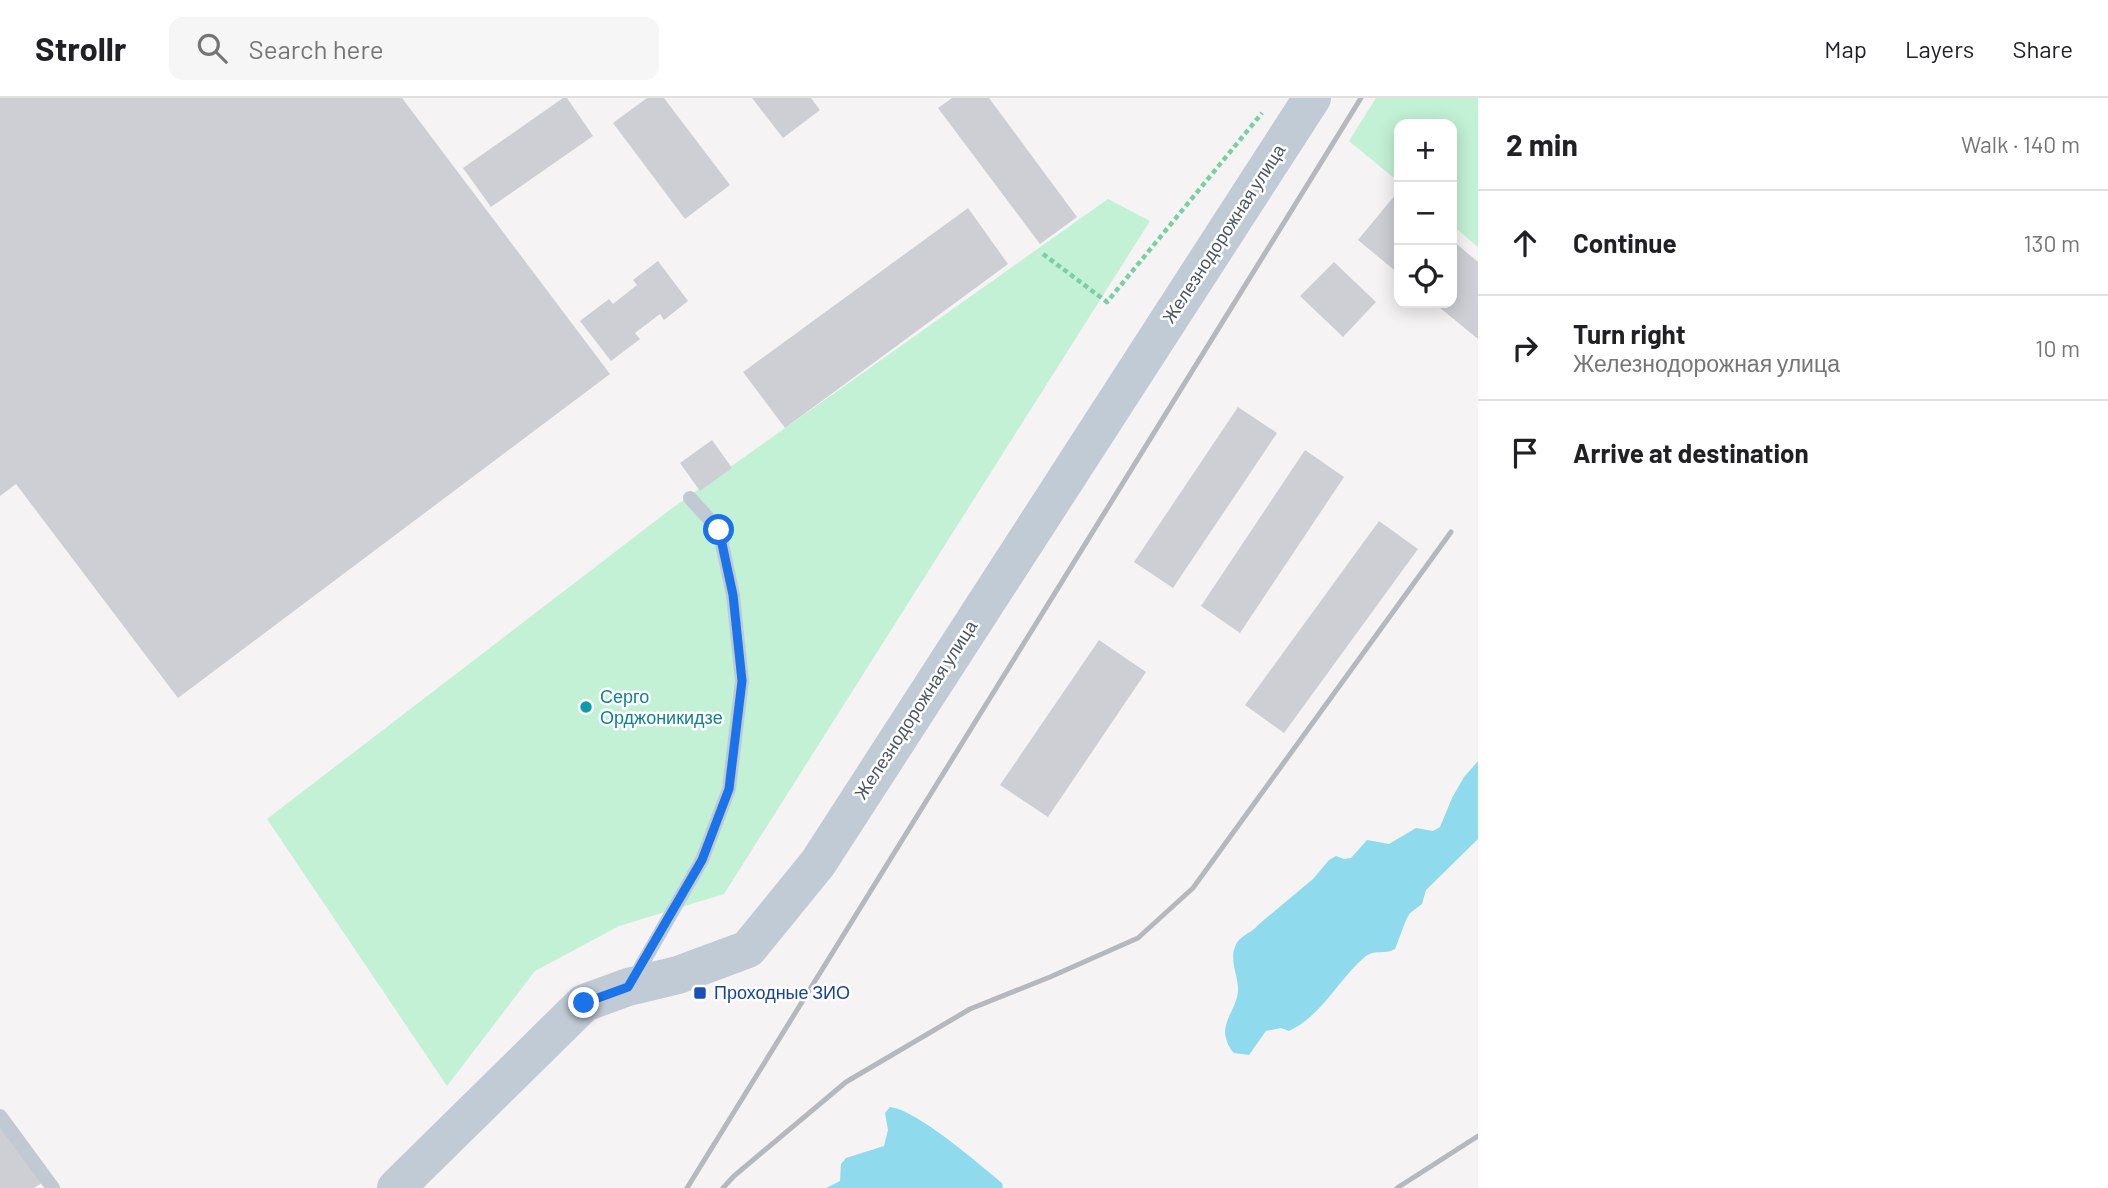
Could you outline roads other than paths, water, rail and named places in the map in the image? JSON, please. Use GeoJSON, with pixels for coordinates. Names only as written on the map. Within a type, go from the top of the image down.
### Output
{"type":"FeatureCollection","features":[{"type":"Feature","properties":{"kind":"street","name":"Железнодорожная улица"},"geometry":{"type":"LineString","coordinates":[[396,1188],[584,1003],[628,987],[678,975],[748,949],[818,863],[1312,98]]}},
{"type":"Feature","properties":{"kind":"lane"},"geometry":{"type":"LineString","coordinates":[[628,987],[702,860],[729,789],[731,776],[742,681],[733,595],[719,530],[690,498]]}},
{"type":"Feature","properties":{"kind":"lane"},"geometry":{"type":"LineString","coordinates":[[0,1116],[53,1188]]}},
{"type":"Feature","properties":{"kind":"water"},"geometry":{"type":"Polygon","coordinates":[[[1478,761],[1478,839],[1426,890],[1422,904],[1410,913],[1406,920],[1395,949],[1366,956],[1301,1024],[1289,1031],[1281,1028],[1266,1031],[1249,1055],[1234,1053],[1225,1033],[1238,991],[1233,952],[1239,940],[1313,879],[1329,860],[1336,856],[1351,858],[1367,840],[1389,844],[1416,828],[1433,831],[1440,827],[1464,777],[1478,761]]]}},
{"type":"Feature","properties":{"kind":"water"},"geometry":{"type":"Polygon","coordinates":[[[890,1107],[916,1117],[948,1139],[1002,1183],[1003,1188],[826,1188],[840,1181],[841,1164],[846,1158],[884,1146],[888,1130],[885,1113],[890,1107]]]}},
{"type":"Feature","properties":{"kind":"railway"},"geometry":{"type":"LineString","coordinates":[[687,1188],[1361,98]]}},
{"type":"Feature","properties":{"kind":"railway"},"geometry":{"type":"LineString","coordinates":[[723,1188],[846,1082],[970,1009],[1138,938],[1193,888],[1451,532]]}},
{"type":"Feature","properties":{"kind":"railway"},"geometry":{"type":"LineString","coordinates":[[1397,1188],[1478,1136]]}},
{"type":"Feature","properties":{"kind":"place","name":"Серго Орджоникидзе"},"geometry":{"type":"Point","coordinates":[586,707]}},
{"type":"Feature","properties":{"kind":"place","name":"Проходные ЗИО"},"geometry":{"type":"Point","coordinates":[700,993]}}]}
